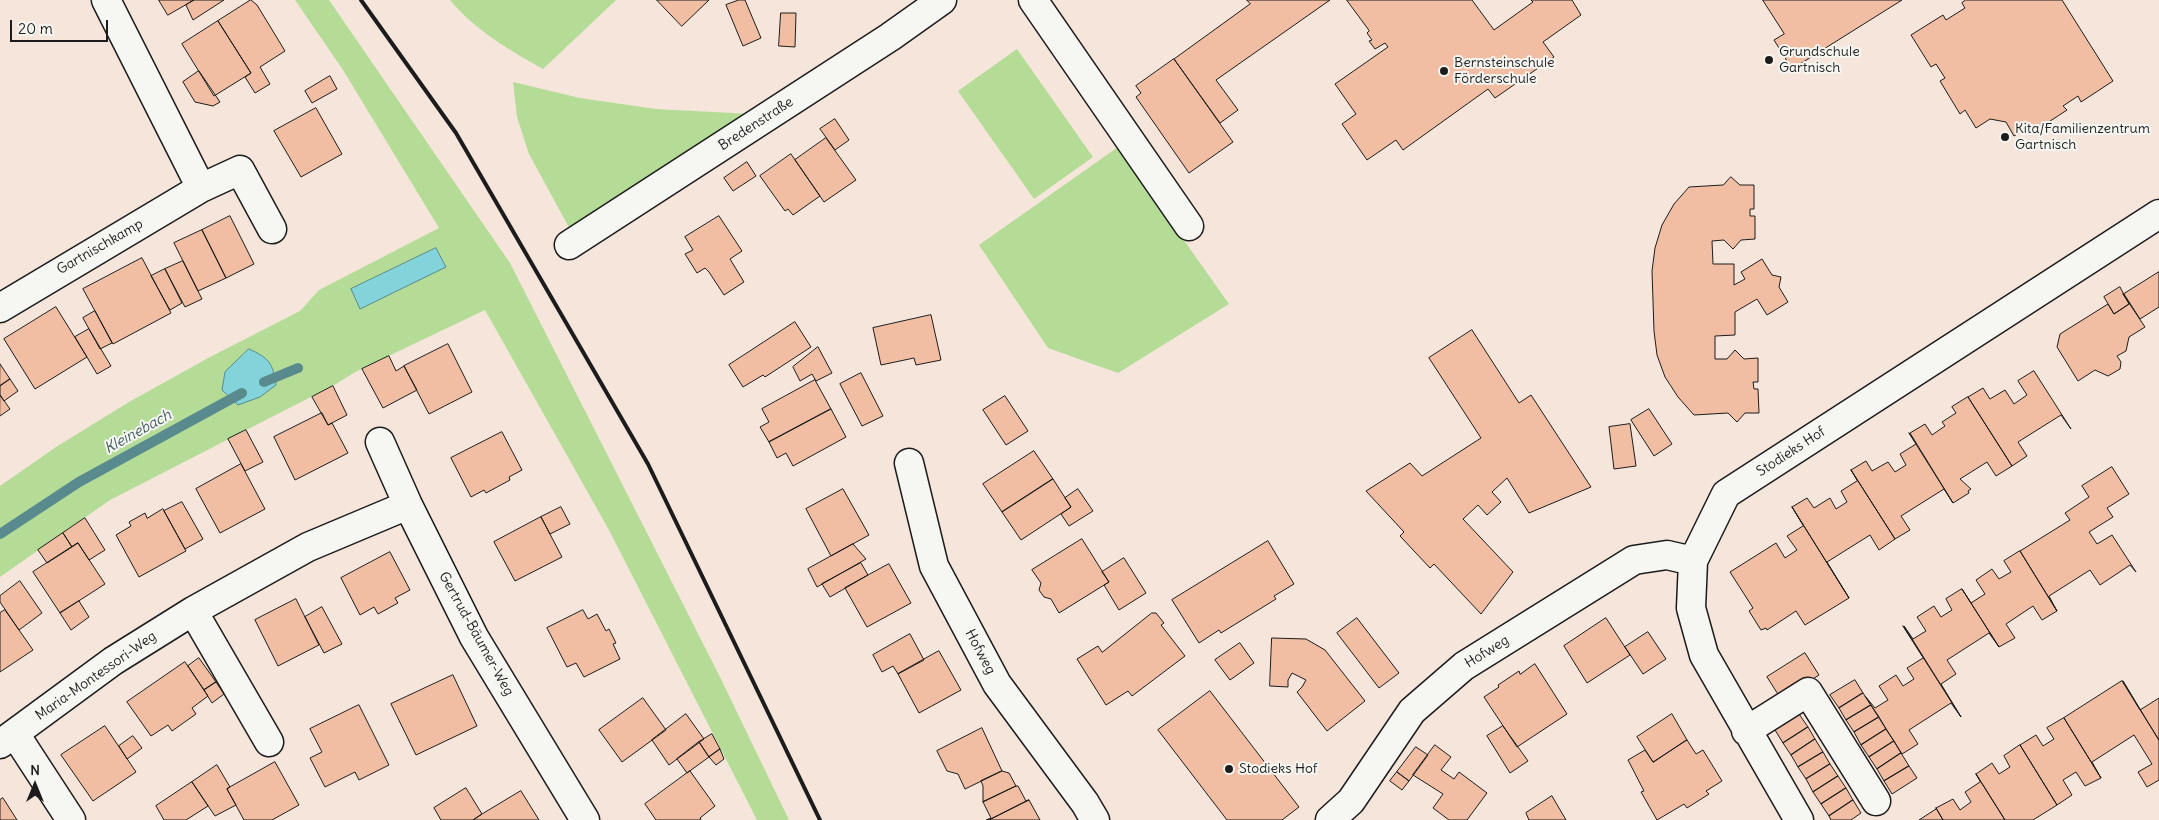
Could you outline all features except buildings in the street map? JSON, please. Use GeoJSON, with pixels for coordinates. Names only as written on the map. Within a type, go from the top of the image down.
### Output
{"type":"FeatureCollection","features":[{"type":"Feature","properties":{"kind":"street"},"geometry":{"type":"LineString","coordinates":[[106,0],[202,188]]}},
{"type":"Feature","properties":{"kind":"street","name":"Bredenstraße"},"geometry":{"type":"LineString","coordinates":[[568,246],[890,37],[942,0]]}},
{"type":"Feature","properties":{"kind":"street"},"geometry":{"type":"LineString","coordinates":[[1033,0],[1190,226]]}},
{"type":"Feature","properties":{"kind":"street","name":"Gartnischkamp"},"geometry":{"type":"LineString","coordinates":[[0,308],[202,188],[240,170],[272,229]]}},
{"type":"Feature","properties":{"kind":"street","name":"Stodieks Hof"},"geometry":{"type":"LineString","coordinates":[[1799,820],[1746,731],[1704,655],[1691,608],[1693,561],[1726,494],[2159,214]]}},
{"type":"Feature","properties":{"kind":"street","name":"Gertrud-Bäumer-Weg"},"geometry":{"type":"LineString","coordinates":[[380,442],[408,505],[474,637],[585,820]]}},
{"type":"Feature","properties":{"kind":"street","name":"Hofweg"},"geometry":{"type":"LineString","coordinates":[[909,463],[934,566],[997,684],[1085,803],[1094,820]]}},
{"type":"Feature","properties":{"kind":"street","name":"Maria-Montessori-Weg"},"geometry":{"type":"LineString","coordinates":[[7,739],[113,661],[194,611],[308,547],[408,505]]}},
{"type":"Feature","properties":{"kind":"street","name":"Hofweg"},"geometry":{"type":"LineString","coordinates":[[1330,820],[1351,801],[1412,711],[1464,666],[1634,560],[1667,555],[1693,561]]}},
{"type":"Feature","properties":{"kind":"street"},"geometry":{"type":"LineString","coordinates":[[194,611],[270,742]]}},
{"type":"Feature","properties":{"kind":"street"},"geometry":{"type":"LineString","coordinates":[[1746,731],[1808,692],[1876,801]]}},
{"type":"Feature","properties":{"kind":"street"},"geometry":{"type":"LineString","coordinates":[[7,739],[71,820]]}},
{"type":"Feature","properties":{"kind":"green space"},"geometry":{"type":"Polygon","coordinates":[[[295,0],[329,0],[510,263],[720,677],[789,820],[757,820],[609,530],[485,310],[357,371],[336,384],[110,500],[0,577],[0,486],[56,447],[129,402],[210,357],[300,311],[319,290],[439,228],[343,70],[295,0]]]}},
{"type":"Feature","properties":{"kind":"green space"},"geometry":{"type":"Polygon","coordinates":[[[450,0],[616,0],[543,69],[505,47],[481,30],[450,0]]]}},
{"type":"Feature","properties":{"kind":"green space"},"geometry":{"type":"Polygon","coordinates":[[[1017,49],[1093,157],[1034,199],[958,91],[1017,49]]]}},
{"type":"Feature","properties":{"kind":"green space"},"geometry":{"type":"Polygon","coordinates":[[[513,82],[580,98],[656,109],[752,114],[571,231],[529,154],[517,117],[513,82]]]}},
{"type":"Feature","properties":{"kind":"green space"},"geometry":{"type":"Polygon","coordinates":[[[1118,147],[1229,304],[1118,373],[1048,348],[979,245],[1118,147]]]}},
{"type":"Feature","properties":{"kind":"water"},"geometry":{"type":"Polygon","coordinates":[[[436,248],[446,267],[360,309],[351,289],[436,248]]]}},
{"type":"Feature","properties":{"kind":"water"},"geometry":{"type":"Polygon","coordinates":[[[249,349],[261,355],[269,362],[276,385],[260,397],[238,405],[222,390],[225,372],[249,349]]]}},
{"type":"Feature","properties":{"kind":"waterway","name":"Kleinebach"},"geometry":{"type":"LineString","coordinates":[[264,382],[298,368]]}},
{"type":"Feature","properties":{"kind":"waterway","name":"Kleinebach"},"geometry":{"type":"LineString","coordinates":[[0,534],[79,482],[242,393]]}},
{"type":"Feature","properties":{"kind":"railway"},"geometry":{"type":"LineString","coordinates":[[361,0],[456,133],[648,464],[820,820]]}},
{"type":"Feature","properties":{"kind":"place","name":"Grundschule Gartnisch"},"geometry":{"type":"Point","coordinates":[1769,60]}},
{"type":"Feature","properties":{"kind":"place","name":"Bernsteinschule Förderschule"},"geometry":{"type":"Point","coordinates":[1444,71]}},
{"type":"Feature","properties":{"kind":"place","name":"Kita/Familienzentrum Gartnisch"},"geometry":{"type":"Point","coordinates":[2005,137]}},
{"type":"Feature","properties":{"kind":"place","name":"Stodieks Hof"},"geometry":{"type":"Point","coordinates":[1229,769]}}]}
